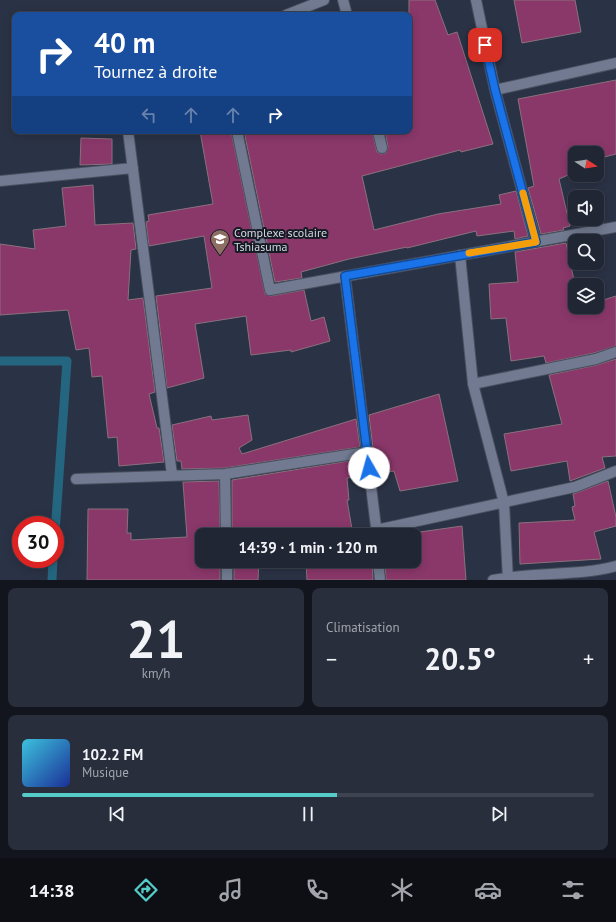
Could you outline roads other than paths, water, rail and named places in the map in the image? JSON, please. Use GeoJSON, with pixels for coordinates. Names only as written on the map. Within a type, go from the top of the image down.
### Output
{"type":"FeatureCollection","features":[{"type":"Feature","properties":{"kind":"street"},"geometry":{"type":"LineString","coordinates":[[294,12],[324,0]]}},
{"type":"Feature","properties":{"kind":"street"},"geometry":{"type":"LineString","coordinates":[[343,0],[346,12]]}},
{"type":"Feature","properties":{"kind":"street"},"geometry":{"type":"LineString","coordinates":[[476,0],[495,90],[536,242]]}},
{"type":"Feature","properties":{"kind":"street"},"geometry":{"type":"LineString","coordinates":[[495,90],[616,63]]}},
{"type":"Feature","properties":{"kind":"street"},"geometry":{"type":"LineString","coordinates":[[128,134],[172,475]]}},
{"type":"Feature","properties":{"kind":"street"},"geometry":{"type":"LineString","coordinates":[[237,134],[270,290],[616,227]]}},
{"type":"Feature","properties":{"kind":"street"},"geometry":{"type":"LineString","coordinates":[[379,134],[382,148]]}},
{"type":"Feature","properties":{"kind":"street"},"geometry":{"type":"LineString","coordinates":[[0,181],[133,168]]}},
{"type":"Feature","properties":{"kind":"street"},"geometry":{"type":"LineString","coordinates":[[460,255],[473,384],[504,503],[508,578]]}},
{"type":"Feature","properties":{"kind":"street"},"geometry":{"type":"LineString","coordinates":[[345,276],[376,528]]}},
{"type":"Feature","properties":{"kind":"street"},"geometry":{"type":"LineString","coordinates":[[473,384],[596,358],[616,352]]}},
{"type":"Feature","properties":{"kind":"street"},"geometry":{"type":"LineString","coordinates":[[76,479],[225,474],[367,452]]}},
{"type":"Feature","properties":{"kind":"street"},"geometry":{"type":"LineString","coordinates":[[395,528],[575,487],[616,471]]}},
{"type":"Feature","properties":{"kind":"street"},"geometry":{"type":"LineString","coordinates":[[225,474],[226,528]]}},
{"type":"Feature","properties":{"kind":"street"},"geometry":{"type":"LineString","coordinates":[[493,580],[598,571],[616,566]]}},
{"type":"Feature","properties":{"kind":"street"},"geometry":{"type":"LineString","coordinates":[[227,568],[227,580]]}},
{"type":"Feature","properties":{"kind":"street"},"geometry":{"type":"LineString","coordinates":[[379,568],[380,580]]}},
{"type":"Feature","properties":{"kind":"waterway"},"geometry":{"type":"LineString","coordinates":[[0,361],[67,361],[56,516]]}},
{"type":"Feature","properties":{"kind":"waterway"},"geometry":{"type":"LineString","coordinates":[[52,580],[53,568]]}},
{"type":"Feature","properties":{"kind":"place","name":"Complexe scolaire Tshiasuma"},"geometry":{"type":"Point","coordinates":[220,256]}}]}
